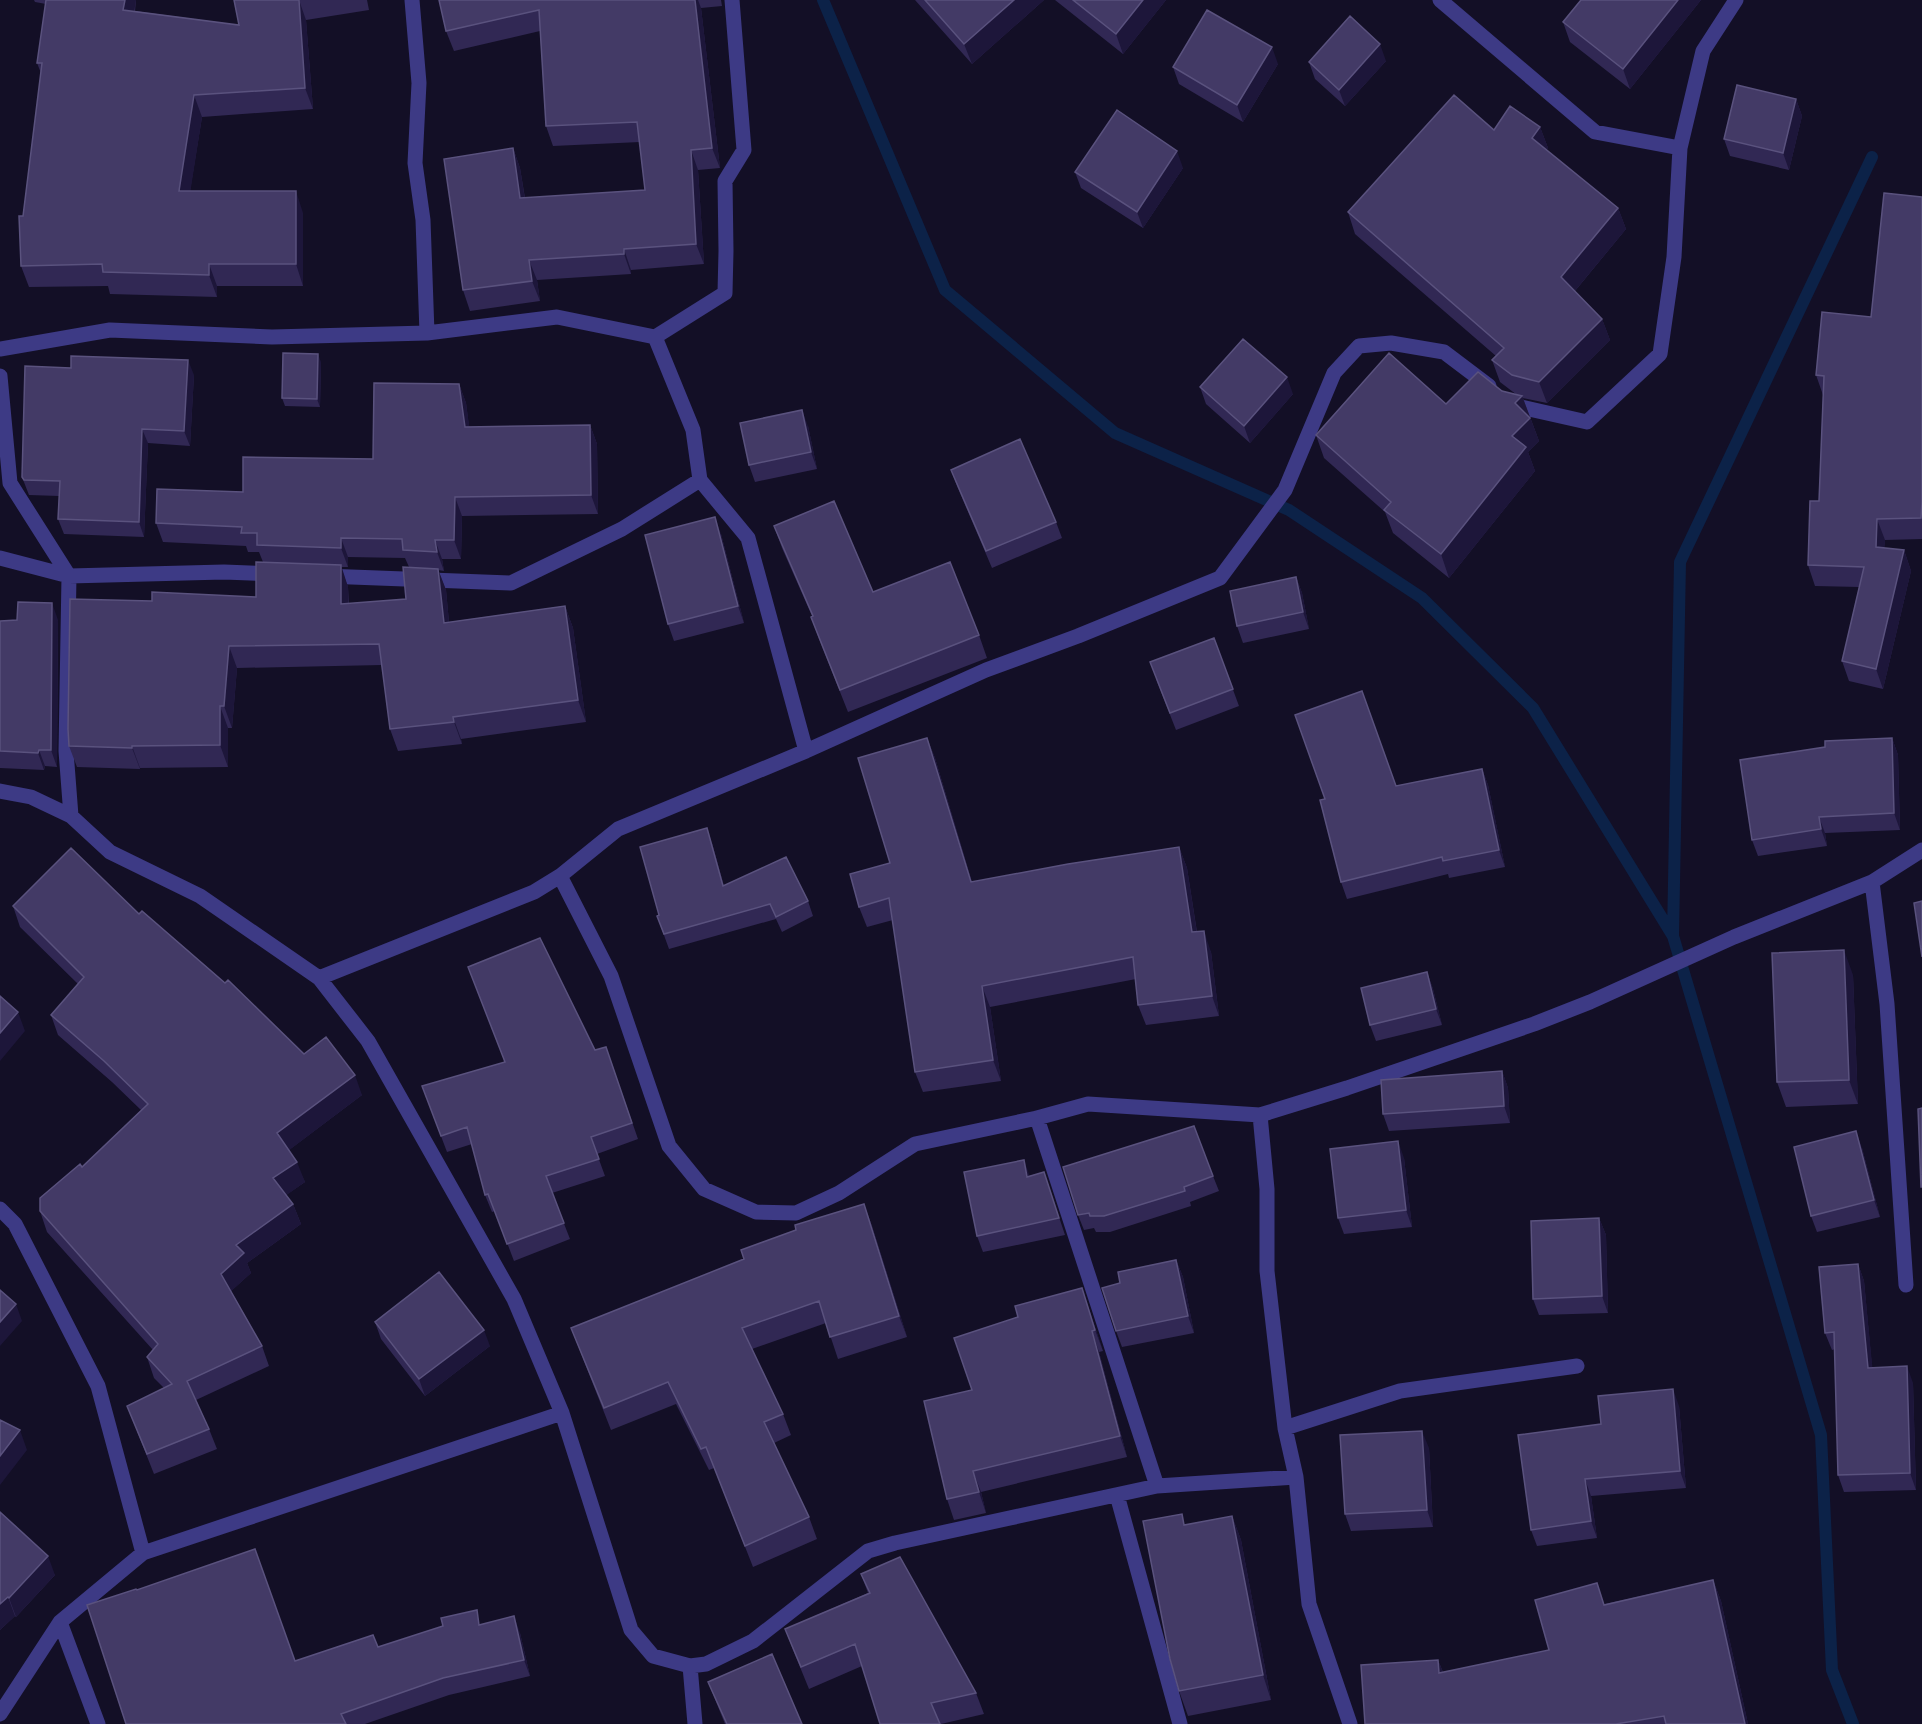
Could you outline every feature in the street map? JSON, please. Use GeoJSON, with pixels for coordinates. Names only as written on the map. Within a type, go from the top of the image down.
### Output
{"type":"FeatureCollection","features":[{"type":"Feature","properties":{"kind":"street"},"geometry":{"type":"LineString","coordinates":[[412,0],[419,83],[415,163],[423,220],[428,333]]}},
{"type":"Feature","properties":{"kind":"street"},"geometry":{"type":"LineString","coordinates":[[0,349],[110,330],[272,338],[428,333],[557,317],[655,338],[725,293],[725,182],[744,150],[732,0]]}},
{"type":"Feature","properties":{"kind":"street"},"geometry":{"type":"LineString","coordinates":[[1440,0],[1595,132],[1680,148]]}},
{"type":"Feature","properties":{"kind":"street"},"geometry":{"type":"LineString","coordinates":[[319,978],[534,892],[560,876],[618,830],[806,751],[986,670],[1078,636],[1220,578],[1284,490],[1334,373],[1359,346],[1391,343],[1444,352],[1516,406],[1587,422],[1660,354],[1674,257],[1680,148],[1703,51],[1736,0]]}},
{"type":"Feature","properties":{"kind":"street"},"geometry":{"type":"LineString","coordinates":[[655,338],[693,430],[700,480],[748,538],[806,751]]}},
{"type":"Feature","properties":{"kind":"street"},"geometry":{"type":"LineString","coordinates":[[0,376],[10,483],[69,576],[66,752],[71,816]]}},
{"type":"Feature","properties":{"kind":"street"},"geometry":{"type":"LineString","coordinates":[[0,558],[69,576],[224,572],[511,583],[622,529],[700,480]]}},
{"type":"Feature","properties":{"kind":"street"},"geometry":{"type":"LineString","coordinates":[[0,790],[31,797],[71,816],[110,852],[200,896],[319,978],[368,1041],[514,1299],[562,1413],[631,1630],[653,1656],[690,1666],[706,1664],[753,1641],[868,1551],[933,1534],[1157,1486],[1296,1477]]}},
{"type":"Feature","properties":{"kind":"street"},"geometry":{"type":"LineString","coordinates":[[560,876],[611,976],[669,1146],[704,1189],[756,1212],[796,1213],[839,1193],[915,1144],[1037,1118],[1088,1104],[1260,1115],[1534,1024],[1590,1002],[1734,937],[1872,882],[1922,850]]}},
{"type":"Feature","properties":{"kind":"street"},"geometry":{"type":"LineString","coordinates":[[1872,882],[1887,1004],[1906,1285]]}},
{"type":"Feature","properties":{"kind":"street"},"geometry":{"type":"LineString","coordinates":[[1260,1115],[1267,1189],[1267,1271],[1284,1428],[1296,1477],[1309,1604],[1350,1724]]}},
{"type":"Feature","properties":{"kind":"street"},"geometry":{"type":"LineString","coordinates":[[1037,1118],[1157,1486]]}},
{"type":"Feature","properties":{"kind":"street"},"geometry":{"type":"LineString","coordinates":[[0,1209],[15,1224],[98,1386],[143,1553]]}},
{"type":"Feature","properties":{"kind":"street"},"geometry":{"type":"LineString","coordinates":[[1284,1428],[1400,1391],[1577,1366]]}},
{"type":"Feature","properties":{"kind":"street"},"geometry":{"type":"LineString","coordinates":[[0,1714],[60,1622],[143,1553],[562,1413]]}},
{"type":"Feature","properties":{"kind":"street"},"geometry":{"type":"LineString","coordinates":[[1117,1495],[1180,1724]]}},
{"type":"Feature","properties":{"kind":"street"},"geometry":{"type":"LineString","coordinates":[[60,1622],[98,1724]]}},
{"type":"Feature","properties":{"kind":"street"},"geometry":{"type":"LineString","coordinates":[[690,1666],[695,1724]]}},
{"type":"Feature","properties":{"kind":"building"},"geometry":{"type":"Polygon","coordinates":[[[46,0],[125,0],[123,10],[239,25],[234,0],[299,0],[305,88],[194,95],[179,191],[296,191],[296,264],[209,264],[209,275],[103,272],[102,264],[21,266],[19,216],[23,216],[42,63],[37,63],[46,0]]]}},
{"type":"Feature","properties":{"kind":"building"},"geometry":{"type":"Polygon","coordinates":[[[439,0],[695,0],[712,148],[691,150],[696,244],[624,249],[624,254],[529,260],[532,281],[463,290],[444,159],[513,148],[520,198],[645,190],[637,122],[546,126],[539,10],[446,31],[439,0]]]}},
{"type":"Feature","properties":{"kind":"building"},"geometry":{"type":"Polygon","coordinates":[[[925,0],[1014,0],[964,44],[925,0]]]}},
{"type":"Feature","properties":{"kind":"building"},"geometry":{"type":"Polygon","coordinates":[[[1073,0],[1143,0],[1116,34],[1073,0]]]}},
{"type":"Feature","properties":{"kind":"building"},"geometry":{"type":"Polygon","coordinates":[[[1581,0],[1678,0],[1623,69],[1563,22],[1581,0]]]}},
{"type":"Feature","properties":{"kind":"building"},"geometry":{"type":"Polygon","coordinates":[[[1207,10],[1272,47],[1237,105],[1173,67],[1207,10]]]}},
{"type":"Feature","properties":{"kind":"building"},"geometry":{"type":"Polygon","coordinates":[[[1350,16],[1380,44],[1339,90],[1309,62],[1350,16]]]}},
{"type":"Feature","properties":{"kind":"building"},"geometry":{"type":"Polygon","coordinates":[[[1737,85],[1796,99],[1783,153],[1724,139],[1737,85]]]}},
{"type":"Feature","properties":{"kind":"building"},"geometry":{"type":"Polygon","coordinates":[[[1454,95],[1494,130],[1510,106],[1540,127],[1532,138],[1618,208],[1561,277],[1602,319],[1539,382],[1512,375],[1492,360],[1504,348],[1348,212],[1454,95]]]}},
{"type":"Feature","properties":{"kind":"building"},"geometry":{"type":"Polygon","coordinates":[[[1117,110],[1177,151],[1137,212],[1075,172],[1117,110]]]}},
{"type":"Feature","properties":{"kind":"building"},"geometry":{"type":"Polygon","coordinates":[[[1884,193],[1922,197],[1922,502],[1921,518],[1877,519],[1876,547],[1904,550],[1876,669],[1842,661],[1864,567],[1808,565],[1810,501],[1819,501],[1824,376],[1816,375],[1822,312],[1871,317],[1884,193]]]}},
{"type":"Feature","properties":{"kind":"building"},"geometry":{"type":"Polygon","coordinates":[[[1243,339],[1287,377],[1244,426],[1200,387],[1243,339]]]}},
{"type":"Feature","properties":{"kind":"building"},"geometry":{"type":"Polygon","coordinates":[[[283,353],[318,354],[317,399],[282,398],[283,353]]]}},
{"type":"Feature","properties":{"kind":"building"},"geometry":{"type":"Polygon","coordinates":[[[1389,353],[1446,404],[1478,372],[1502,391],[1522,396],[1515,403],[1530,418],[1512,436],[1526,447],[1441,554],[1384,510],[1391,502],[1316,435],[1389,353]]]}},
{"type":"Feature","properties":{"kind":"building"},"geometry":{"type":"Polygon","coordinates":[[[71,356],[188,360],[184,431],[142,429],[139,522],[58,519],[60,481],[24,480],[22,477],[25,366],[71,368],[71,356]]]}},
{"type":"Feature","properties":{"kind":"building"},"geometry":{"type":"Polygon","coordinates":[[[374,383],[459,384],[465,427],[590,425],[591,495],[455,497],[454,540],[435,540],[437,552],[403,550],[402,539],[341,538],[341,548],[257,545],[257,533],[241,533],[242,527],[156,523],[157,489],[243,492],[243,457],[373,459],[374,383]]]}},
{"type":"Feature","properties":{"kind":"building"},"geometry":{"type":"Polygon","coordinates":[[[802,410],[811,452],[749,465],[740,423],[802,410]]]}},
{"type":"Feature","properties":{"kind":"building"},"geometry":{"type":"Polygon","coordinates":[[[1020,439],[1056,522],[986,551],[951,470],[1020,439]]]}},
{"type":"Feature","properties":{"kind":"building"},"geometry":{"type":"Polygon","coordinates":[[[834,501],[873,592],[950,562],[979,635],[840,690],[811,617],[813,616],[774,526],[834,501]]]}},
{"type":"Feature","properties":{"kind":"building"},"geometry":{"type":"Polygon","coordinates":[[[715,517],[738,606],[668,624],[645,535],[715,517]]]}},
{"type":"Feature","properties":{"kind":"building"},"geometry":{"type":"Polygon","coordinates":[[[256,562],[341,565],[341,604],[406,599],[403,567],[438,569],[444,623],[565,606],[578,700],[453,717],[454,722],[390,729],[379,644],[229,646],[224,706],[220,706],[220,745],[132,746],[132,748],[69,746],[70,599],[152,601],[152,592],[256,597],[256,562]]]}},
{"type":"Feature","properties":{"kind":"building"},"geometry":{"type":"Polygon","coordinates":[[[1296,577],[1303,612],[1237,626],[1230,591],[1296,577]]]}},
{"type":"Feature","properties":{"kind":"building"},"geometry":{"type":"Polygon","coordinates":[[[18,602],[52,603],[51,750],[39,750],[38,753],[0,751],[0,621],[17,620],[18,602]]]}},
{"type":"Feature","properties":{"kind":"building"},"geometry":{"type":"Polygon","coordinates":[[[1214,638],[1233,689],[1170,713],[1150,662],[1214,638]]]}},
{"type":"Feature","properties":{"kind":"building"},"geometry":{"type":"Polygon","coordinates":[[[1362,691],[1396,786],[1482,769],[1499,850],[1443,861],[1442,857],[1341,882],[1320,800],[1325,799],[1295,715],[1362,691]]]}},
{"type":"Feature","properties":{"kind":"building"},"geometry":{"type":"Polygon","coordinates":[[[927,738],[971,882],[1179,847],[1192,932],[1204,931],[1212,996],[1138,1005],[1133,957],[982,986],[993,1060],[915,1072],[889,898],[859,907],[850,874],[890,863],[858,758],[927,738]]]}},
{"type":"Feature","properties":{"kind":"building"},"geometry":{"type":"Polygon","coordinates":[[[1892,738],[1894,813],[1819,817],[1821,829],[1752,840],[1740,760],[1825,747],[1825,741],[1892,738]]]}},
{"type":"Feature","properties":{"kind":"building"},"geometry":{"type":"Polygon","coordinates":[[[707,828],[723,886],[786,857],[808,901],[776,917],[770,904],[664,934],[657,916],[659,915],[640,847],[707,828]]]}},
{"type":"Feature","properties":{"kind":"building"},"geometry":{"type":"Polygon","coordinates":[[[71,848],[139,914],[142,911],[225,983],[228,980],[304,1054],[326,1037],[355,1075],[277,1133],[297,1162],[273,1178],[293,1204],[236,1245],[244,1253],[221,1274],[262,1346],[187,1381],[209,1429],[147,1454],[127,1406],[172,1384],[147,1357],[158,1344],[40,1211],[40,1198],[80,1164],[82,1167],[148,1104],[104,1061],[51,1015],[84,977],[13,906],[71,848]]]}},
{"type":"Feature","properties":{"kind":"building"},"geometry":{"type":"Polygon","coordinates":[[[1922,901],[1922,957],[1914,903],[1922,901]]]}},
{"type":"Feature","properties":{"kind":"building"},"geometry":{"type":"Polygon","coordinates":[[[540,938],[595,1050],[606,1047],[632,1123],[591,1137],[599,1159],[546,1176],[564,1223],[507,1244],[488,1194],[485,1195],[467,1127],[441,1136],[422,1086],[505,1062],[468,967],[540,938]]]}},
{"type":"Feature","properties":{"kind":"building"},"geometry":{"type":"Polygon","coordinates":[[[1844,950],[1849,1080],[1777,1082],[1772,953],[1844,950]]]}},
{"type":"Feature","properties":{"kind":"building"},"geometry":{"type":"Polygon","coordinates":[[[1427,972],[1436,1009],[1370,1025],[1361,988],[1427,972]]]}},
{"type":"Feature","properties":{"kind":"building"},"geometry":{"type":"Polygon","coordinates":[[[0,996],[18,1012],[0,1033],[0,996]]]}},
{"type":"Feature","properties":{"kind":"building"},"geometry":{"type":"Polygon","coordinates":[[[1502,1071],[1504,1106],[1383,1114],[1381,1080],[1502,1071]]]}},
{"type":"Feature","properties":{"kind":"building"},"geometry":{"type":"Polygon","coordinates":[[[1922,1108],[1922,1187],[1921,1187],[1918,1109],[1922,1108]]]}},
{"type":"Feature","properties":{"kind":"building"},"geometry":{"type":"Polygon","coordinates":[[[1194,1126],[1213,1176],[1184,1187],[1185,1191],[1104,1216],[1090,1216],[1089,1213],[1078,1215],[1063,1167],[1194,1126]]]}},
{"type":"Feature","properties":{"kind":"building"},"geometry":{"type":"Polygon","coordinates":[[[1856,1131],[1874,1200],[1811,1216],[1794,1147],[1856,1131]]]}},
{"type":"Feature","properties":{"kind":"building"},"geometry":{"type":"Polygon","coordinates":[[[1398,1141],[1406,1210],[1338,1218],[1330,1149],[1398,1141]]]}},
{"type":"Feature","properties":{"kind":"building"},"geometry":{"type":"Polygon","coordinates":[[[1024,1160],[1027,1177],[1044,1172],[1059,1218],[977,1236],[964,1172],[1024,1160]]]}},
{"type":"Feature","properties":{"kind":"building"},"geometry":{"type":"Polygon","coordinates":[[[864,1204],[899,1316],[830,1337],[819,1301],[742,1328],[783,1414],[764,1422],[809,1517],[745,1546],[706,1447],[701,1449],[668,1382],[604,1408],[571,1328],[744,1259],[741,1250],[796,1230],[795,1225],[864,1204]]]}},
{"type":"Feature","properties":{"kind":"building"},"geometry":{"type":"Polygon","coordinates":[[[1599,1218],[1602,1296],[1533,1299],[1531,1221],[1599,1218]]]}},
{"type":"Feature","properties":{"kind":"building"},"geometry":{"type":"Polygon","coordinates":[[[1176,1260],[1188,1316],[1116,1331],[1102,1288],[1120,1283],[1118,1272],[1176,1260]]]}},
{"type":"Feature","properties":{"kind":"building"},"geometry":{"type":"Polygon","coordinates":[[[1858,1264],[1868,1368],[1907,1366],[1910,1473],[1838,1475],[1834,1332],[1825,1333],[1819,1267],[1858,1264]]]}},
{"type":"Feature","properties":{"kind":"building"},"geometry":{"type":"Polygon","coordinates":[[[439,1272],[484,1330],[419,1379],[375,1322],[439,1272]]]}},
{"type":"Feature","properties":{"kind":"building"},"geometry":{"type":"Polygon","coordinates":[[[1082,1288],[1095,1330],[1092,1331],[1120,1436],[973,1471],[979,1492],[947,1499],[924,1401],[972,1390],[954,1338],[1018,1317],[1015,1306],[1082,1288]]]}},
{"type":"Feature","properties":{"kind":"building"},"geometry":{"type":"Polygon","coordinates":[[[0,1290],[16,1304],[0,1322],[0,1290]]]}},
{"type":"Feature","properties":{"kind":"building"},"geometry":{"type":"Polygon","coordinates":[[[1673,1389],[1680,1471],[1585,1479],[1591,1521],[1531,1530],[1518,1435],[1601,1424],[1598,1396],[1673,1389]]]}},
{"type":"Feature","properties":{"kind":"building"},"geometry":{"type":"Polygon","coordinates":[[[0,1420],[20,1430],[0,1456],[0,1420]]]}},
{"type":"Feature","properties":{"kind":"building"},"geometry":{"type":"Polygon","coordinates":[[[1422,1431],[1427,1510],[1345,1514],[1340,1435],[1422,1431]]]}},
{"type":"Feature","properties":{"kind":"building"},"geometry":{"type":"Polygon","coordinates":[[[0,1512],[48,1556],[9,1598],[0,1604],[0,1512]]]}},
{"type":"Feature","properties":{"kind":"building"},"geometry":{"type":"Polygon","coordinates":[[[1182,1514],[1184,1525],[1232,1516],[1263,1675],[1179,1691],[1170,1659],[1143,1521],[1182,1514]]]}},
{"type":"Feature","properties":{"kind":"building"},"geometry":{"type":"Polygon","coordinates":[[[255,1549],[295,1661],[373,1635],[378,1647],[443,1626],[441,1618],[477,1610],[479,1625],[514,1616],[524,1660],[443,1678],[341,1714],[346,1724],[126,1724],[87,1605],[255,1549]]]}},
{"type":"Feature","properties":{"kind":"building"},"geometry":{"type":"Polygon","coordinates":[[[900,1557],[976,1693],[931,1703],[940,1724],[880,1724],[855,1644],[801,1667],[785,1629],[870,1593],[861,1574],[900,1557]]]}},
{"type":"Feature","properties":{"kind":"building"},"geometry":{"type":"Polygon","coordinates":[[[1713,1580],[1745,1724],[1666,1724],[1664,1716],[1616,1724],[1365,1724],[1361,1665],[1438,1660],[1439,1673],[1549,1650],[1535,1600],[1597,1583],[1604,1605],[1713,1580]]]}},
{"type":"Feature","properties":{"kind":"building"},"geometry":{"type":"Polygon","coordinates":[[[772,1654],[802,1724],[727,1724],[708,1682],[772,1654]]]}},
{"type":"Feature","properties":{"kind":"waterway"},"geometry":{"type":"LineString","coordinates":[[823,0],[945,290],[1115,433],[1289,510],[1422,598],[1533,708],[1673,936]]}},
{"type":"Feature","properties":{"kind":"waterway"},"geometry":{"type":"LineString","coordinates":[[1853,1724],[1832,1670],[1821,1435],[1673,936],[1680,562],[1872,157]]}}]}
